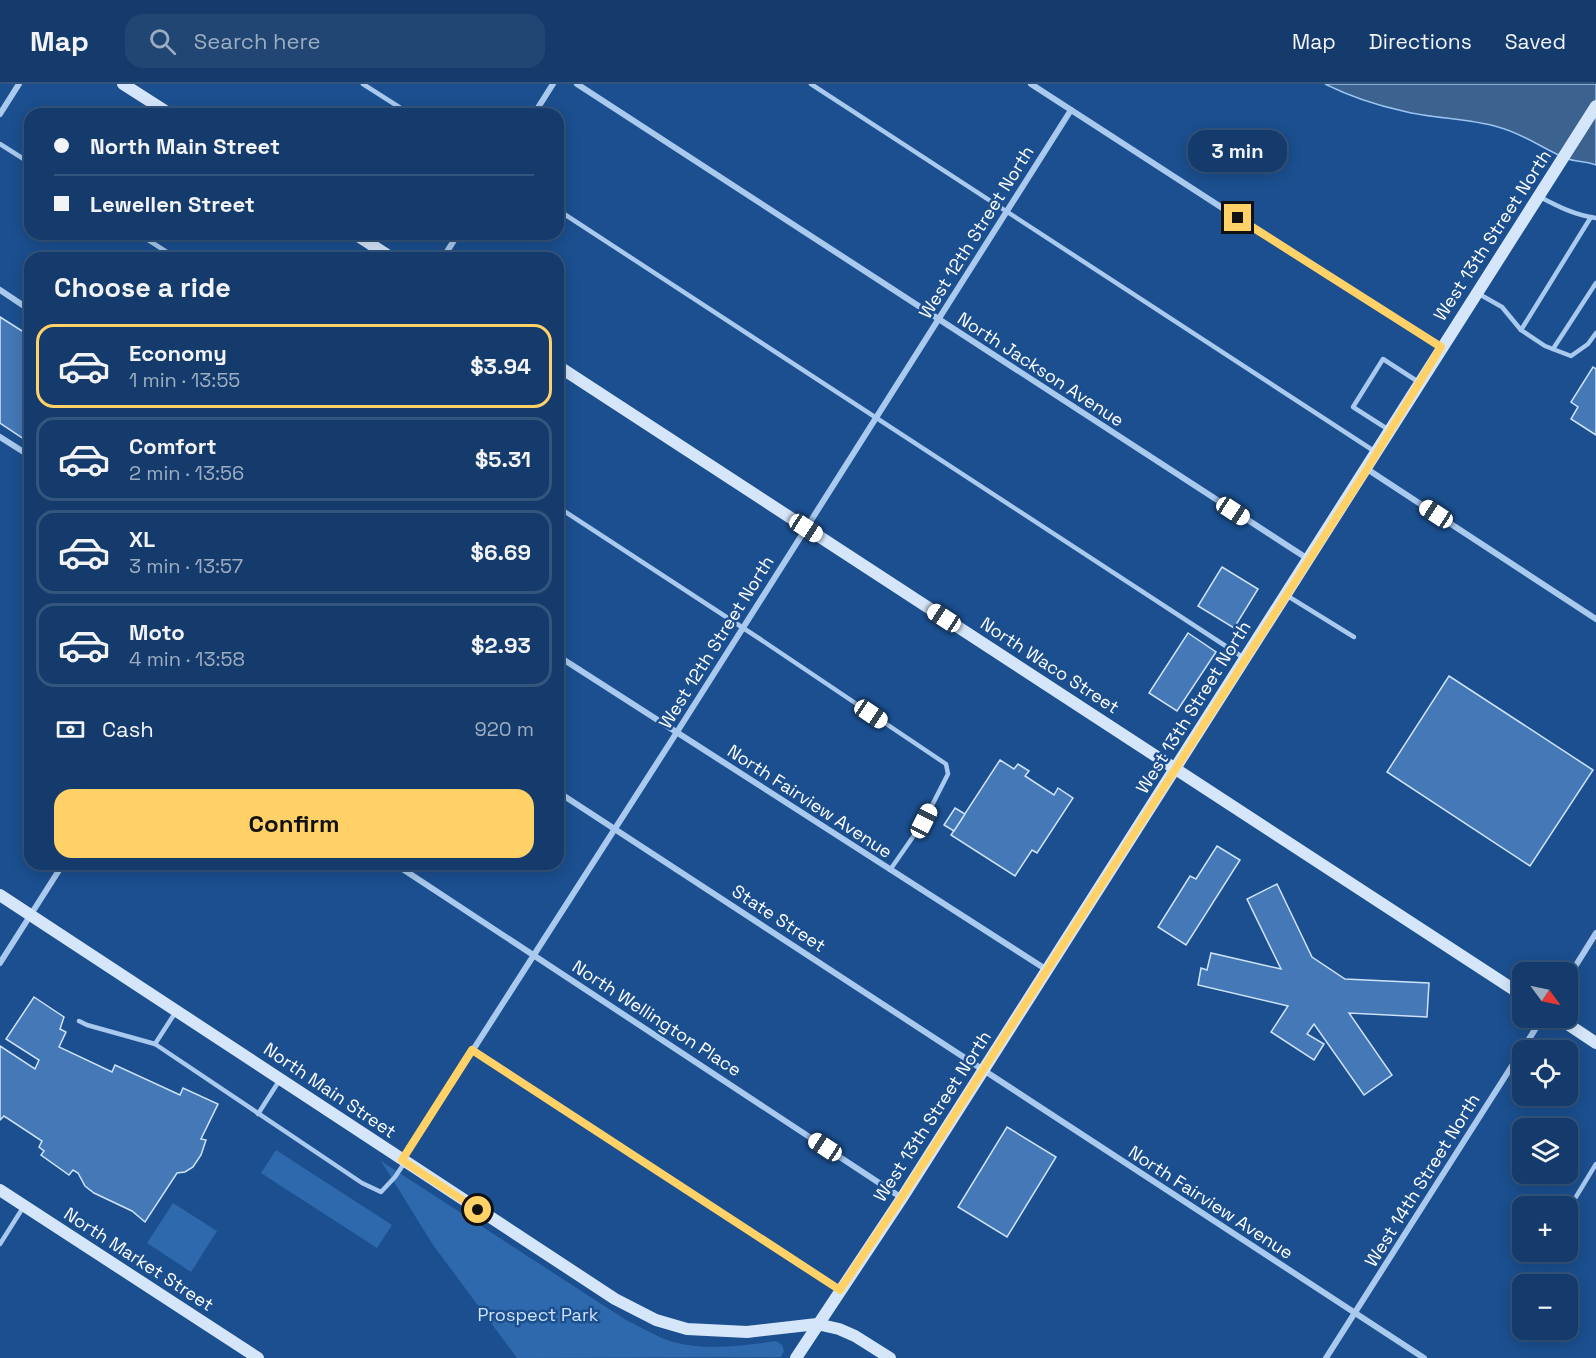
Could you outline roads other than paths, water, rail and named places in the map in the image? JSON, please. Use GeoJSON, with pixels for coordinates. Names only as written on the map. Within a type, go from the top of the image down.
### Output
{"type":"FeatureCollection","features":[{"type":"Feature","properties":{"kind":"street"},"geometry":{"type":"LineString","coordinates":[[0,114],[19,84]]}},
{"type":"Feature","properties":{"kind":"street"},"geometry":{"type":"LineString","coordinates":[[123,84],[161,108]]}},
{"type":"Feature","properties":{"kind":"street"},"geometry":{"type":"LineString","coordinates":[[538,108],[553,84]]}},
{"type":"Feature","properties":{"kind":"street","name":"North Jackson Avenue"},"geometry":{"type":"LineString","coordinates":[[577,84],[1309,560]]}},
{"type":"Feature","properties":{"kind":"street"},"geometry":{"type":"LineString","coordinates":[[1031,84],[1441,347]]}},
{"type":"Feature","properties":{"kind":"street","name":"West 13th Street North"},"geometry":{"type":"LineString","coordinates":[[796,1358],[1176,769],[1367,469],[1441,347],[1596,106]]}},
{"type":"Feature","properties":{"kind":"street","name":"West 12th Street North"},"geometry":{"type":"LineString","coordinates":[[404,1161],[472,1050],[1071,110]]}},
{"type":"Feature","properties":{"kind":"street"},"geometry":{"type":"LineString","coordinates":[[364,240],[383,252]]}},
{"type":"Feature","properties":{"kind":"street"},"geometry":{"type":"LineString","coordinates":[[0,290],[24,306]]}},
{"type":"Feature","properties":{"kind":"street","name":"North Waco Street"},"geometry":{"type":"LineString","coordinates":[[564,370],[1512,988]]}},
{"type":"Feature","properties":{"kind":"street"},"geometry":{"type":"LineString","coordinates":[[0,437],[24,452]]}},
{"type":"Feature","properties":{"kind":"street"},"geometry":{"type":"LineString","coordinates":[[1367,469],[1596,619]]}},
{"type":"Feature","properties":{"kind":"street","name":"North Fairview Avenue"},"geometry":{"type":"LineString","coordinates":[[564,660],[1047,970]]}},
{"type":"Feature","properties":{"kind":"street","name":"State Street"},"geometry":{"type":"LineString","coordinates":[[564,796],[982,1071]]}},
{"type":"Feature","properties":{"kind":"street"},"geometry":{"type":"LineString","coordinates":[[0,963],[59,870]]}},
{"type":"Feature","properties":{"kind":"street","name":"North Wellington Place"},"geometry":{"type":"LineString","coordinates":[[404,870],[902,1197]]}},
{"type":"Feature","properties":{"kind":"street","name":"North Main Street"},"geometry":{"type":"LineString","coordinates":[[0,895],[615,1299],[656,1320],[687,1329],[710,1332],[747,1332],[817,1324]]}},
{"type":"Feature","properties":{"kind":"street"},"geometry":{"type":"LineString","coordinates":[[1578,962],[1596,933]]}},
{"type":"Feature","properties":{"kind":"street","name":"West 14th Street North"},"geometry":{"type":"LineString","coordinates":[[1326,1358],[1536,1028]]}},
{"type":"Feature","properties":{"kind":"street"},"geometry":{"type":"LineString","coordinates":[[1574,1028],[1596,1043]]}},
{"type":"Feature","properties":{"kind":"street","name":"North Fairview Avenue"},"geometry":{"type":"LineString","coordinates":[[982,1071],[1424,1358]]}},
{"type":"Feature","properties":{"kind":"street","name":"North Market Street"},"geometry":{"type":"LineString","coordinates":[[0,1190],[258,1358]]}},
{"type":"Feature","properties":{"kind":"street"},"geometry":{"type":"LineString","coordinates":[[817,1324],[839,1329],[855,1336],[890,1358]]}},
{"type":"Feature","properties":{"kind":"lane"},"geometry":{"type":"LineString","coordinates":[[363,84],[401,108]]}},
{"type":"Feature","properties":{"kind":"lane"},"geometry":{"type":"LineString","coordinates":[[811,84],[1377,453]]}},
{"type":"Feature","properties":{"kind":"lane"},"geometry":{"type":"LineString","coordinates":[[0,144],[24,159]]}},
{"type":"Feature","properties":{"kind":"lane"},"geometry":{"type":"LineString","coordinates":[[1521,330],[1593,218],[1578,215],[1538,196]]}},
{"type":"Feature","properties":{"kind":"lane"},"geometry":{"type":"LineString","coordinates":[[564,214],[1245,659]]}},
{"type":"Feature","properties":{"kind":"lane"},"geometry":{"type":"LineString","coordinates":[[148,240],[167,252]]}},
{"type":"Feature","properties":{"kind":"lane"},"geometry":{"type":"LineString","coordinates":[[1553,349],[1596,283]]}},
{"type":"Feature","properties":{"kind":"lane"},"geometry":{"type":"LineString","coordinates":[[1476,292],[1502,307],[1521,330],[1553,349],[1571,356],[1588,344],[1596,333]]}},
{"type":"Feature","properties":{"kind":"lane"},"geometry":{"type":"LineString","coordinates":[[1390,430],[1353,406],[1383,359],[1420,383]]}},
{"type":"Feature","properties":{"kind":"lane"},"geometry":{"type":"LineString","coordinates":[[564,511],[946,764],[948,774],[924,821],[890,870]]}},
{"type":"Feature","properties":{"kind":"lane"},"geometry":{"type":"LineString","coordinates":[[1286,595],[1354,637]]}},
{"type":"Feature","properties":{"kind":"lane"},"geometry":{"type":"LineString","coordinates":[[154,1044],[177,1010]]}},
{"type":"Feature","properties":{"kind":"lane"},"geometry":{"type":"LineString","coordinates":[[79,1021],[154,1044],[362,1183],[381,1192],[395,1177],[404,1161]]}},
{"type":"Feature","properties":{"kind":"lane"},"geometry":{"type":"LineString","coordinates":[[472,1050],[840,1290]]}},
{"type":"Feature","properties":{"kind":"lane"},"geometry":{"type":"LineString","coordinates":[[258,1114],[281,1078]]}},
{"type":"Feature","properties":{"kind":"lane"},"geometry":{"type":"LineString","coordinates":[[1577,1196],[1596,1164]]}},
{"type":"Feature","properties":{"kind":"lane"},"geometry":{"type":"LineString","coordinates":[[0,1244],[24,1206]]}},
{"type":"Feature","properties":{"kind":"park label","name":"Prospect Park"},"geometry":{"type":"Point","coordinates":[538,1314]}}]}
